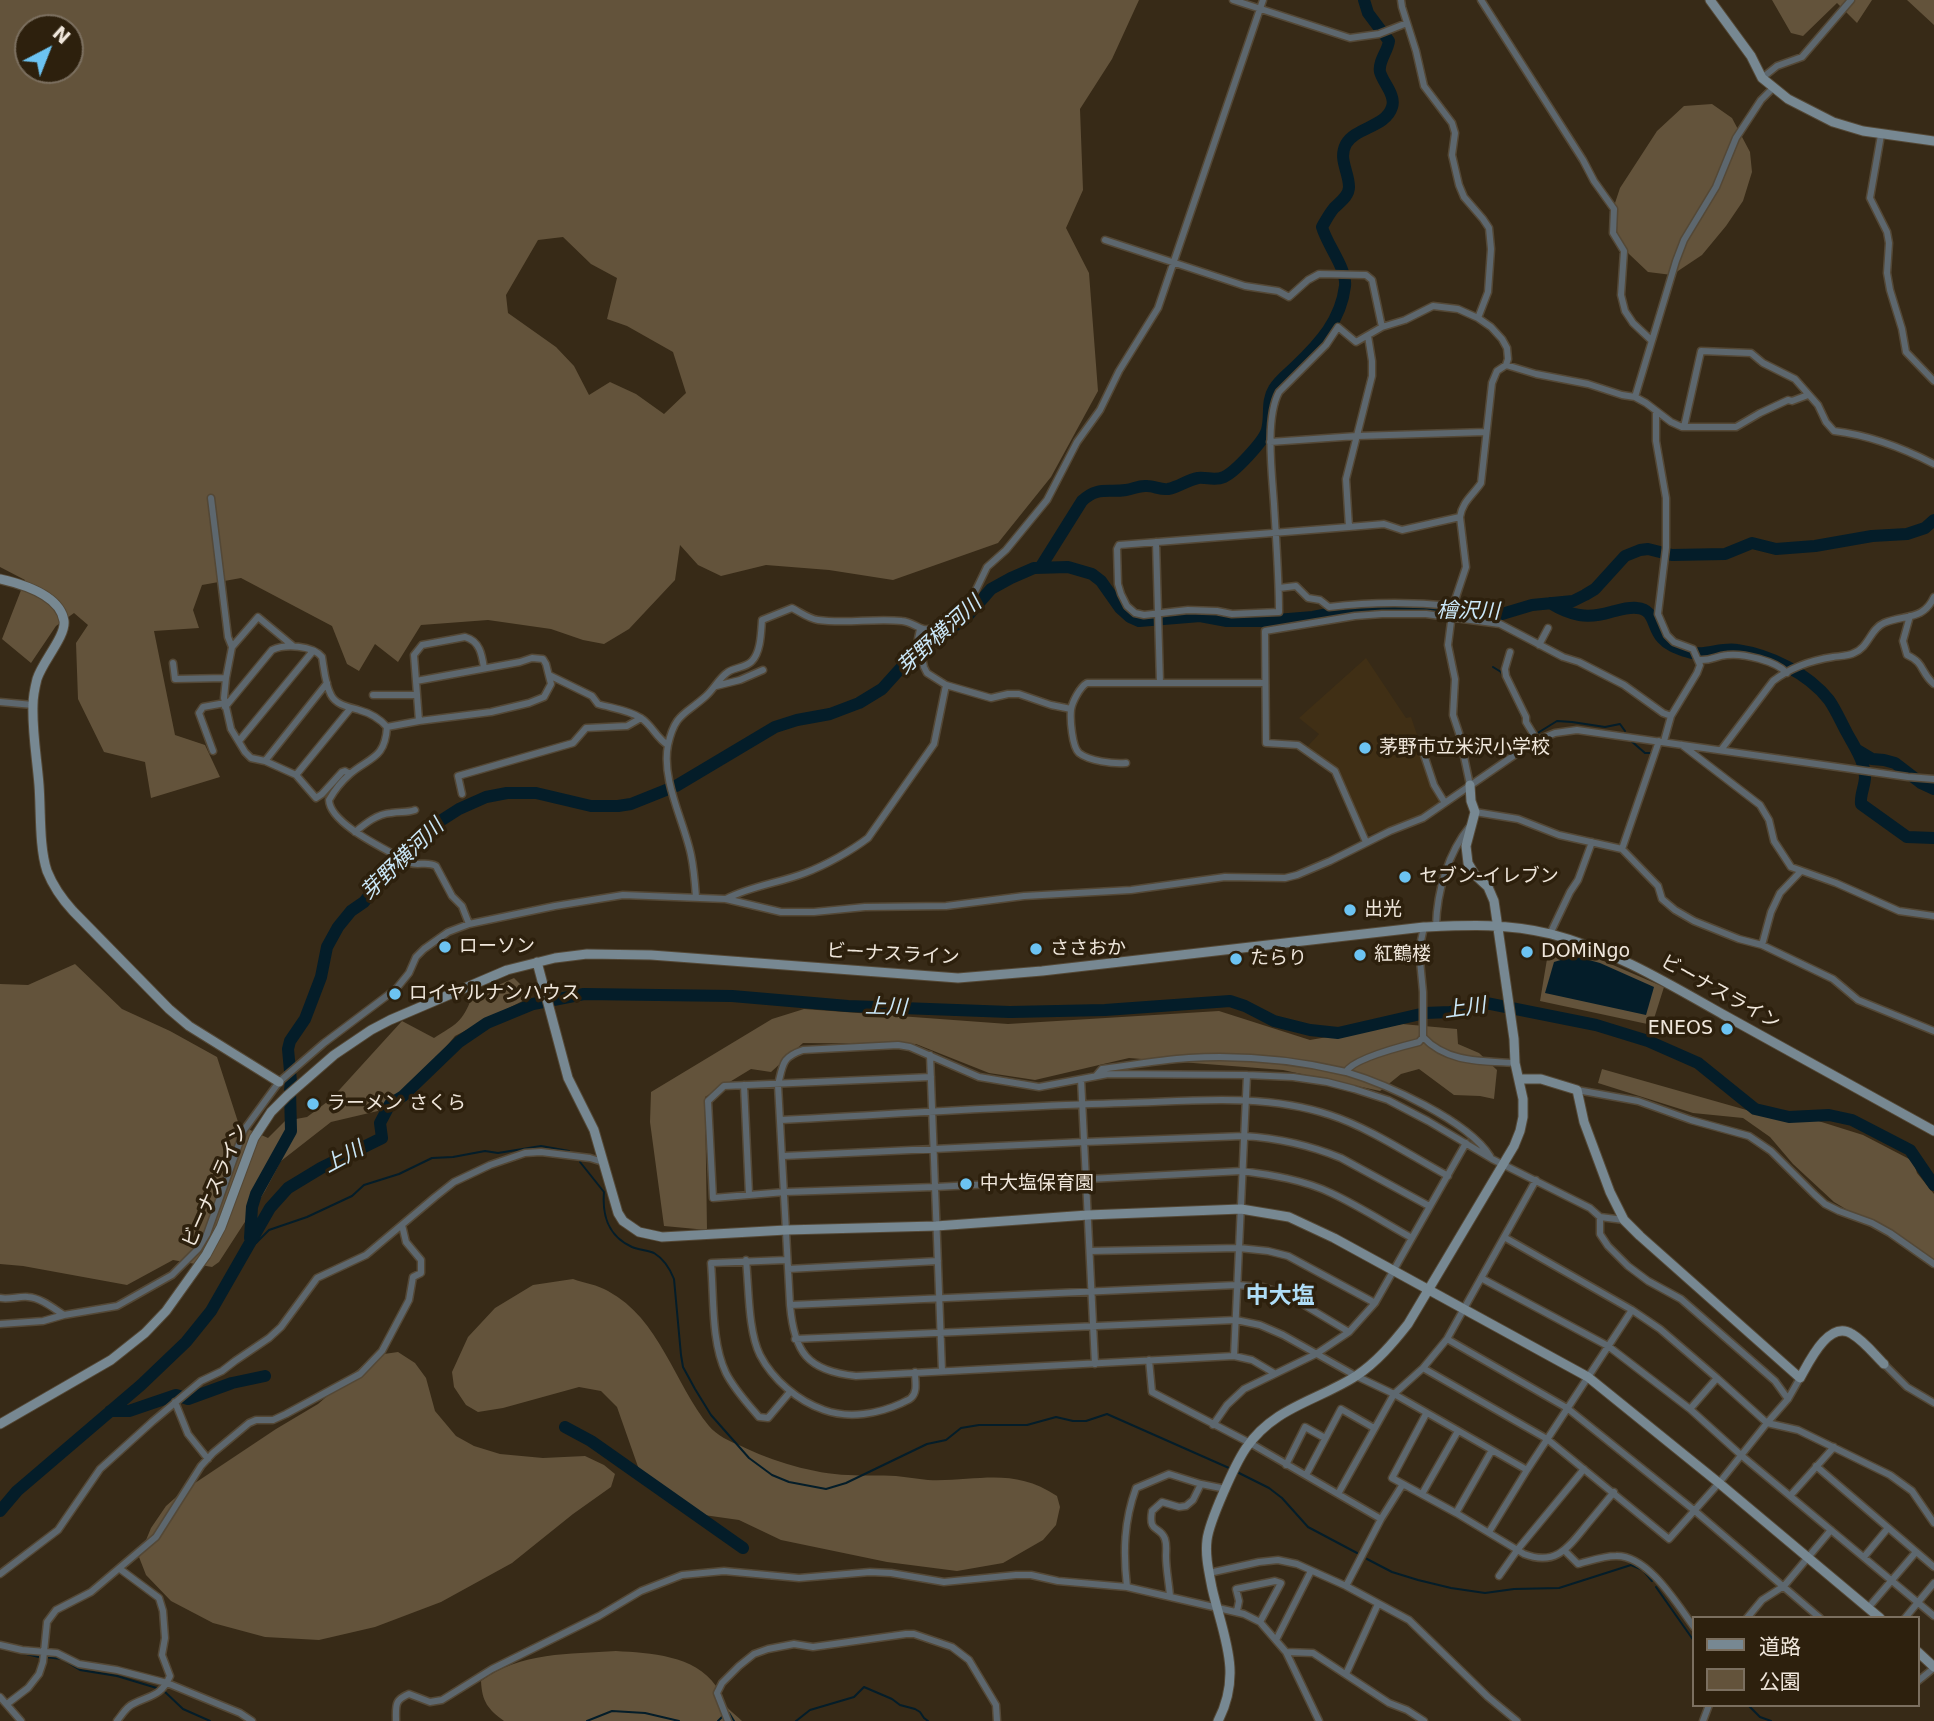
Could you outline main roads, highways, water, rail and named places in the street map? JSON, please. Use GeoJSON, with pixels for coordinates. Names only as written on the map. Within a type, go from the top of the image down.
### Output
{"type":"FeatureCollection","features":[{"type":"Feature","properties":{"kind":"water"},"geometry":{"type":"Polygon","coordinates":[[[1574,956],[1600,963],[1654,987],[1646,1015],[1545,993],[1554,962],[1574,956]]]}},
{"type":"Feature","properties":{"kind":"waterway","name":"芽野横河川"},"geometry":{"type":"LineString","coordinates":[[1040,568],[1082,501],[1093,493],[1144,486],[1168,489],[1198,478],[1221,478],[1235,469],[1265,435],[1270,399],[1276,386],[1313,349],[1334,320],[1343,298],[1345,279],[1322,227],[1349,190],[1343,155],[1346,144],[1357,134],[1384,119],[1393,103],[1380,72],[1380,64],[1389,41],[1368,13],[1364,0]]}},
{"type":"Feature","properties":{"kind":"waterway","name":"芽野横河川"},"geometry":{"type":"LineString","coordinates":[[250,1238],[252,1207],[256,1194],[291,1131],[288,1049],[290,1041],[305,1019],[321,977],[327,947],[338,927],[351,911],[364,902],[412,842],[459,809],[486,797],[507,793],[536,793],[591,806],[618,806],[631,804],[676,786],[775,727],[830,714],[859,703],[882,689],[919,648],[964,620],[991,589],[1034,568],[1068,567],[1092,574],[1101,581],[1120,608],[1139,621],[1200,616],[1227,621],[1264,621],[1313,617],[1348,610],[1391,609],[1450,611],[1492,617],[1532,605],[1573,601],[1595,589],[1625,556],[1640,550],[1648,549],[1672,555],[1725,554],[1752,543],[1776,549],[1815,546],[1872,536],[1907,534],[1925,528],[1934,520]]}},
{"type":"Feature","properties":{"kind":"waterway"},"geometry":{"type":"LineString","coordinates":[[1550,603],[1565,611],[1587,616],[1627,608],[1643,609],[1650,615],[1662,638],[1675,647],[1691,653],[1731,649],[1750,652],[1799,674],[1829,700],[1859,754],[1865,777],[1861,804],[1907,837],[1934,838]]}},
{"type":"Feature","properties":{"kind":"waterway"},"geometry":{"type":"LineString","coordinates":[[1493,667],[1503,676]]}},
{"type":"Feature","properties":{"kind":"waterway"},"geometry":{"type":"LineString","coordinates":[[1518,707],[1521,715]]}},
{"type":"Feature","properties":{"kind":"waterway"},"geometry":{"type":"LineString","coordinates":[[1536,734],[1557,721],[1605,727],[1620,724],[1625,731]]}},
{"type":"Feature","properties":{"kind":"waterway"},"geometry":{"type":"LineString","coordinates":[[1630,740],[1645,753],[1651,753]]}},
{"type":"Feature","properties":{"kind":"waterway"},"geometry":{"type":"LineString","coordinates":[[1857,750],[1872,759],[1895,763],[1921,783],[1934,789]]}},
{"type":"Feature","properties":{"kind":"waterway","name":"上川"},"geometry":{"type":"LineString","coordinates":[[0,1511],[17,1491],[141,1385],[186,1342],[211,1311],[270,1208],[288,1188],[321,1168],[382,1138],[380,1123],[390,1104],[403,1096],[459,1042],[487,1023],[533,1004],[584,994],[732,996],[848,1006],[1010,1012],[1105,1010],[1230,1001],[1274,1021],[1310,1030],[1338,1033],[1425,1013],[1450,1012],[1486,1003],[1596,1025],[1648,1041],[1698,1063],[1755,1109],[1789,1117],[1829,1115],[1852,1120],[1910,1150],[1934,1185]]}},
{"type":"Feature","properties":{"kind":"waterway"},"geometry":{"type":"LineString","coordinates":[[249,1245],[256,1243],[269,1230],[307,1217],[352,1196],[364,1185],[399,1174],[432,1158],[485,1151],[498,1153],[541,1146],[569,1151]]}},
{"type":"Feature","properties":{"kind":"waterway"},"geometry":{"type":"LineString","coordinates":[[580,1162],[604,1192],[604,1209],[612,1231],[632,1247],[658,1255],[671,1272],[683,1367],[695,1389],[711,1415],[749,1458],[772,1475],[789,1482],[826,1489],[846,1483],[927,1444],[946,1440],[961,1428],[979,1425],[1027,1425],[1056,1417],[1086,1421],[1107,1414],[1229,1468]]}},
{"type":"Feature","properties":{"kind":"waterway"},"geometry":{"type":"LineString","coordinates":[[110,1411],[129,1411],[176,1395],[188,1399],[232,1383],[265,1376]]}},
{"type":"Feature","properties":{"kind":"waterway"},"geometry":{"type":"LineString","coordinates":[[565,1427],[591,1441],[743,1548]]}},
{"type":"Feature","properties":{"kind":"waterway"},"geometry":{"type":"LineString","coordinates":[[1237,1472],[1269,1488],[1282,1498],[1308,1527],[1357,1553]]}},
{"type":"Feature","properties":{"kind":"waterway"},"geometry":{"type":"LineString","coordinates":[[1367,1559],[1392,1572],[1418,1580],[1485,1593],[1559,1588],[1631,1565],[1643,1570],[1652,1581]]}},
{"type":"Feature","properties":{"kind":"waterway"},"geometry":{"type":"LineString","coordinates":[[1656,1587],[1692,1638]]}},
{"type":"Feature","properties":{"kind":"waterway"},"geometry":{"type":"LineString","coordinates":[[18,1652],[39,1657]]}},
{"type":"Feature","properties":{"kind":"waterway"},"geometry":{"type":"LineString","coordinates":[[45,1657],[62,1659],[80,1670],[117,1676],[160,1689]]}},
{"type":"Feature","properties":{"kind":"waterway"},"geometry":{"type":"LineString","coordinates":[[796,1721],[810,1710],[854,1697],[864,1687],[900,1705],[915,1709],[928,1721]]}},
{"type":"Feature","properties":{"kind":"waterway"},"geometry":{"type":"LineString","coordinates":[[164,1691],[183,1709],[210,1721]]}},
{"type":"Feature","properties":{"kind":"waterway"},"geometry":{"type":"LineString","coordinates":[[1750,1707],[1760,1717],[1771,1721]]}},
{"type":"Feature","properties":{"kind":"waterway"},"geometry":{"type":"LineString","coordinates":[[587,1721],[612,1711],[645,1713],[679,1721]]}},
{"type":"Feature","properties":{"kind":"waterway"},"geometry":{"type":"LineString","coordinates":[[729,1713],[734,1721]]}},
{"type":"Feature","properties":{"kind":"waterway"},"geometry":{"type":"LineString","coordinates":[[718,1721],[722,1717]]}},
{"type":"Feature","properties":{"kind":"place","name":"茅野市立米沢小学校"},"geometry":{"type":"Point","coordinates":[1365,748]}},
{"type":"Feature","properties":{"kind":"place","name":"セブン-イレブン"},"geometry":{"type":"Point","coordinates":[1405,877]}},
{"type":"Feature","properties":{"kind":"place","name":"出光"},"geometry":{"type":"Point","coordinates":[1350,910]}},
{"type":"Feature","properties":{"kind":"place","name":"ローソン"},"geometry":{"type":"Point","coordinates":[445,947]}},
{"type":"Feature","properties":{"kind":"place","name":"ささおか"},"geometry":{"type":"Point","coordinates":[1036,949]}},
{"type":"Feature","properties":{"kind":"place","name":"DOMiNgo"},"geometry":{"type":"Point","coordinates":[1527,952]}},
{"type":"Feature","properties":{"kind":"place","name":"紅鶴楼"},"geometry":{"type":"Point","coordinates":[1360,955]}},
{"type":"Feature","properties":{"kind":"place","name":"たらり"},"geometry":{"type":"Point","coordinates":[1236,959]}},
{"type":"Feature","properties":{"kind":"place","name":"ロイヤルナンハウス"},"geometry":{"type":"Point","coordinates":[395,994]}},
{"type":"Feature","properties":{"kind":"place","name":"ENEOS"},"geometry":{"type":"Point","coordinates":[1727,1029]}},
{"type":"Feature","properties":{"kind":"place","name":"ラーメン さくら"},"geometry":{"type":"Point","coordinates":[313,1104]}},
{"type":"Feature","properties":{"kind":"place","name":"中大塩保育園"},"geometry":{"type":"Point","coordinates":[966,1184]}},
{"type":"Feature","properties":{"kind":"district","name":"中大塩"},"geometry":{"type":"Point","coordinates":[1280,1297]}},
{"type":"Feature","properties":{"kind":"water label","name":"檜沢川"},"geometry":{"type":"Point","coordinates":[1468,612]}}]}
